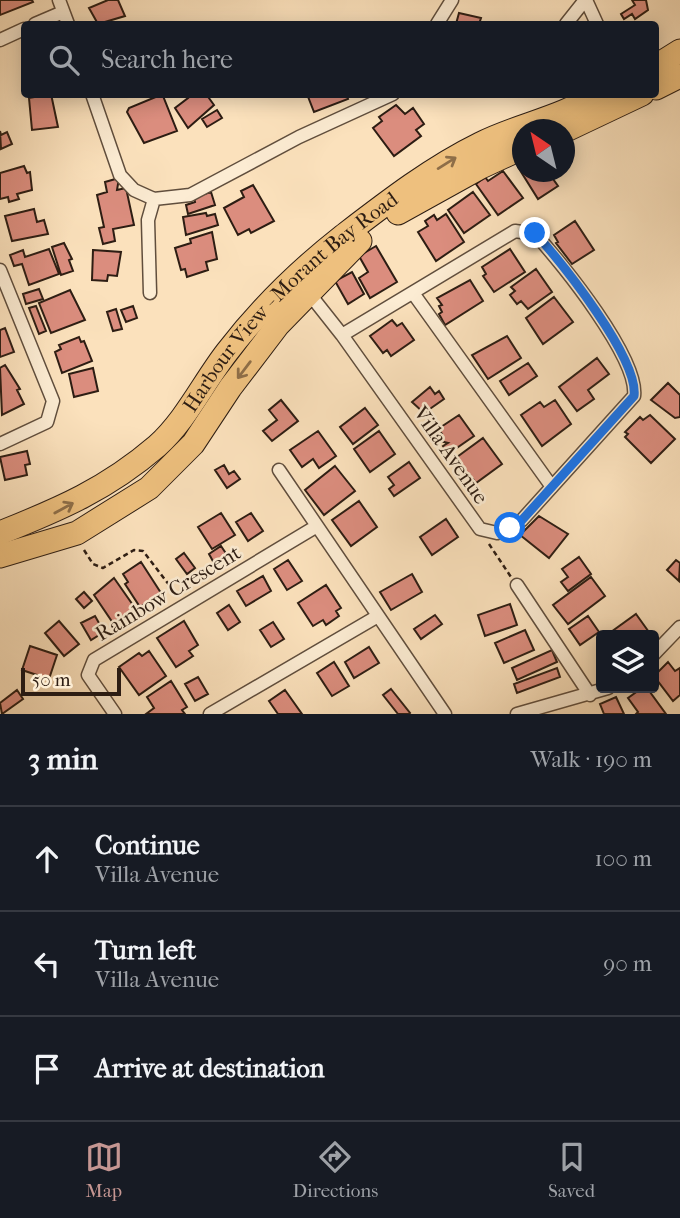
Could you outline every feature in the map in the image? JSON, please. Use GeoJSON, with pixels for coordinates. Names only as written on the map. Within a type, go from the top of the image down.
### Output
{"type":"FeatureCollection","features":[{"type":"Feature","properties":{"kind":"highway"},"geometry":{"type":"LineString","coordinates":[[659,63],[680,51]]}},
{"type":"Feature","properties":{"kind":"highway"},"geometry":{"type":"LineString","coordinates":[[659,86],[680,76]]}},
{"type":"Feature","properties":{"kind":"highway","name":"Harbour View - Morant Bay Road"},"geometry":{"type":"LineString","coordinates":[[0,556],[77,533],[149,488],[193,444],[255,337],[304,269],[410,187],[482,143],[589,98]]}},
{"type":"Feature","properties":{"kind":"highway","name":"Harbour View - Morant Bay Road"},"geometry":{"type":"LineString","coordinates":[[561,112],[626,98]]}},
{"type":"Feature","properties":{"kind":"highway","name":"Harbour View - Morant Bay Road"},"geometry":{"type":"LineString","coordinates":[[2,528],[53,514],[88,495],[159,444],[184,417],[228,351],[255,337],[308,292],[347,251],[410,204],[512,153]]}},
{"type":"Feature","properties":{"kind":"street"},"geometry":{"type":"LineString","coordinates":[[439,21],[452,0]]}},
{"type":"Feature","properties":{"kind":"street"},"geometry":{"type":"LineString","coordinates":[[568,21],[585,0],[596,21]]}},
{"type":"Feature","properties":{"kind":"street"},"geometry":{"type":"LineString","coordinates":[[42,21],[63,12]]}},
{"type":"Feature","properties":{"kind":"street"},"geometry":{"type":"LineString","coordinates":[[0,40],[21,30]]}},
{"type":"Feature","properties":{"kind":"street"},"geometry":{"type":"LineString","coordinates":[[93,98],[120,175],[134,190],[154,199],[190,195],[299,137],[384,98]]}},
{"type":"Feature","properties":{"kind":"street"},"geometry":{"type":"LineString","coordinates":[[150,293],[148,220],[154,199]]}},
{"type":"Feature","properties":{"kind":"street","name":"Villa Avenue"},"geometry":{"type":"LineString","coordinates":[[308,292],[342,335],[480,529],[497,533],[522,520],[634,396],[636,383],[629,364],[563,265],[535,233],[515,231],[342,335]]}},
{"type":"Feature","properties":{"kind":"street"},"geometry":{"type":"LineString","coordinates":[[0,270],[52,401],[47,422],[0,444]]}},
{"type":"Feature","properties":{"kind":"street"},"geometry":{"type":"LineString","coordinates":[[413,293],[552,487]]}},
{"type":"Feature","properties":{"kind":"street"},"geometry":{"type":"LineString","coordinates":[[279,470],[445,714]]}},
{"type":"Feature","properties":{"kind":"street","name":"Rainbow Crescent"},"geometry":{"type":"LineString","coordinates":[[115,714],[88,675],[94,660],[317,526]]}},
{"type":"Feature","properties":{"kind":"street"},"geometry":{"type":"LineString","coordinates":[[517,585],[590,695]]}},
{"type":"Feature","properties":{"kind":"street"},"geometry":{"type":"LineString","coordinates":[[210,714],[378,616]]}},
{"type":"Feature","properties":{"kind":"street"},"geometry":{"type":"LineString","coordinates":[[659,649],[680,627]]}},
{"type":"Feature","properties":{"kind":"street"},"geometry":{"type":"LineString","coordinates":[[517,714],[596,693]]}},
{"type":"Feature","properties":{"kind":"path"},"geometry":{"type":"LineString","coordinates":[[480,529],[517,585]]}},
{"type":"Feature","properties":{"kind":"path"},"geometry":{"type":"LineString","coordinates":[[77,533],[93,565],[103,568],[134,550],[144,551],[173,590],[183,596],[196,597]]}},
{"type":"Feature","properties":{"kind":"building"},"geometry":{"type":"Polygon","coordinates":[[[0,0],[32,0],[33,2],[0,15],[0,0]]]}},
{"type":"Feature","properties":{"kind":"building"},"geometry":{"type":"Polygon","coordinates":[[[108,0],[118,0],[125,16],[96,21],[89,8],[108,0]]]}},
{"type":"Feature","properties":{"kind":"building"},"geometry":{"type":"Polygon","coordinates":[[[632,0],[646,0],[648,10],[635,19],[632,14],[624,19],[621,14],[635,5],[632,0]]]}},
{"type":"Feature","properties":{"kind":"building"},"geometry":{"type":"Polygon","coordinates":[[[459,13],[481,18],[480,21],[457,21],[459,13]]]}},
{"type":"Feature","properties":{"kind":"building"},"geometry":{"type":"Polygon","coordinates":[[[29,98],[52,98],[58,127],[32,130],[29,98]]]}},
{"type":"Feature","properties":{"kind":"building"},"geometry":{"type":"Polygon","coordinates":[[[153,98],[164,98],[177,131],[144,143],[127,112],[129,108],[153,98]]]}},
{"type":"Feature","properties":{"kind":"building"},"geometry":{"type":"Polygon","coordinates":[[[188,98],[209,98],[214,105],[188,128],[175,108],[188,98]]]}},
{"type":"Feature","properties":{"kind":"building"},"geometry":{"type":"Polygon","coordinates":[[[309,98],[348,99],[314,112],[309,98]]]}},
{"type":"Feature","properties":{"kind":"building"},"geometry":{"type":"Polygon","coordinates":[[[396,105],[405,114],[413,108],[424,124],[416,130],[421,136],[394,156],[373,128],[382,121],[379,117],[396,105]]]}},
{"type":"Feature","properties":{"kind":"building"},"geometry":{"type":"Polygon","coordinates":[[[217,110],[222,118],[207,127],[202,119],[217,110]]]}},
{"type":"Feature","properties":{"kind":"building"},"geometry":{"type":"Polygon","coordinates":[[[0,131],[1,135],[7,132],[12,144],[1,149],[0,131]]]}},
{"type":"Feature","properties":{"kind":"building"},"geometry":{"type":"Polygon","coordinates":[[[24,166],[27,173],[30,172],[32,190],[17,194],[19,199],[9,202],[8,197],[0,199],[0,173],[24,166]]]}},
{"type":"Feature","properties":{"kind":"building"},"geometry":{"type":"Polygon","coordinates":[[[503,171],[523,198],[498,215],[476,184],[485,177],[488,181],[503,171]]]}},
{"type":"Feature","properties":{"kind":"building"},"geometry":{"type":"Polygon","coordinates":[[[119,178],[117,190],[126,188],[134,225],[113,229],[115,241],[103,244],[99,228],[104,227],[97,195],[107,192],[105,182],[119,178]]]}},
{"type":"Feature","properties":{"kind":"building"},"geometry":{"type":"Polygon","coordinates":[[[527,182],[555,182],[558,186],[538,199],[527,182]]]}},
{"type":"Feature","properties":{"kind":"building"},"geometry":{"type":"Polygon","coordinates":[[[253,185],[274,221],[251,233],[249,229],[238,235],[224,208],[244,197],[241,191],[253,185]]]}},
{"type":"Feature","properties":{"kind":"building"},"geometry":{"type":"Polygon","coordinates":[[[211,192],[215,205],[188,214],[186,205],[195,202],[194,197],[211,192]]]}},
{"type":"Feature","properties":{"kind":"building"},"geometry":{"type":"Polygon","coordinates":[[[473,192],[490,215],[464,233],[448,210],[473,192]]]}},
{"type":"Feature","properties":{"kind":"building"},"geometry":{"type":"Polygon","coordinates":[[[34,209],[37,222],[44,220],[48,234],[12,241],[5,216],[34,209]]]}},
{"type":"Feature","properties":{"kind":"building"},"geometry":{"type":"Polygon","coordinates":[[[206,213],[207,216],[215,214],[218,225],[186,235],[183,217],[206,213]]]}},
{"type":"Feature","properties":{"kind":"building"},"geometry":{"type":"Polygon","coordinates":[[[446,214],[464,242],[436,261],[418,232],[428,226],[425,221],[434,215],[437,220],[446,214]]]}},
{"type":"Feature","properties":{"kind":"building"},"geometry":{"type":"Polygon","coordinates":[[[575,221],[594,250],[572,264],[556,243],[558,242],[554,235],[575,221]]]}},
{"type":"Feature","properties":{"kind":"building"},"geometry":{"type":"Polygon","coordinates":[[[212,232],[217,259],[206,262],[208,270],[187,277],[185,269],[181,270],[175,248],[191,243],[190,239],[212,232]]]}},
{"type":"Feature","properties":{"kind":"building"},"geometry":{"type":"Polygon","coordinates":[[[64,243],[72,259],[69,260],[73,271],[61,275],[52,247],[64,243]]]}},
{"type":"Feature","properties":{"kind":"building"},"geometry":{"type":"Polygon","coordinates":[[[376,246],[397,282],[370,298],[359,278],[368,272],[359,256],[376,246]]]}},
{"type":"Feature","properties":{"kind":"building"},"geometry":{"type":"Polygon","coordinates":[[[49,249],[59,274],[29,285],[22,264],[14,266],[10,255],[23,250],[25,257],[49,249]]]}},
{"type":"Feature","properties":{"kind":"building"},"geometry":{"type":"Polygon","coordinates":[[[510,249],[525,272],[494,292],[483,276],[486,274],[482,267],[510,249]]]}},
{"type":"Feature","properties":{"kind":"building"},"geometry":{"type":"Polygon","coordinates":[[[93,250],[121,252],[117,276],[108,275],[107,281],[92,280],[93,250]]]}},
{"type":"Feature","properties":{"kind":"building"},"geometry":{"type":"Polygon","coordinates":[[[536,269],[552,292],[528,309],[521,301],[517,304],[510,295],[515,291],[511,287],[536,269]]]}},
{"type":"Feature","properties":{"kind":"building"},"geometry":{"type":"Polygon","coordinates":[[[352,272],[364,294],[348,304],[335,281],[352,272]]]}},
{"type":"Feature","properties":{"kind":"building"},"geometry":{"type":"Polygon","coordinates":[[[470,280],[483,301],[445,325],[439,314],[442,312],[439,306],[442,305],[437,298],[470,280]]]}},
{"type":"Feature","properties":{"kind":"building"},"geometry":{"type":"Polygon","coordinates":[[[39,289],[43,299],[26,304],[23,294],[39,289]]]}},
{"type":"Feature","properties":{"kind":"building"},"geometry":{"type":"Polygon","coordinates":[[[70,290],[85,320],[51,333],[39,303],[70,290]]]}},
{"type":"Feature","properties":{"kind":"building"},"geometry":{"type":"Polygon","coordinates":[[[554,297],[573,322],[543,344],[526,318],[554,297]]]}},
{"type":"Feature","properties":{"kind":"building"},"geometry":{"type":"Polygon","coordinates":[[[36,306],[46,331],[39,334],[29,308],[36,306]]]}},
{"type":"Feature","properties":{"kind":"building"},"geometry":{"type":"Polygon","coordinates":[[[133,306],[137,318],[126,322],[121,310],[133,306]]]}},
{"type":"Feature","properties":{"kind":"building"},"geometry":{"type":"Polygon","coordinates":[[[116,309],[122,329],[113,331],[107,312],[116,309]]]}},
{"type":"Feature","properties":{"kind":"building"},"geometry":{"type":"Polygon","coordinates":[[[392,320],[397,326],[402,323],[414,340],[391,356],[387,350],[383,353],[370,336],[392,320]]]}},
{"type":"Feature","properties":{"kind":"building"},"geometry":{"type":"Polygon","coordinates":[[[5,328],[14,352],[0,357],[0,330],[5,328]]]}},
{"type":"Feature","properties":{"kind":"building"},"geometry":{"type":"Polygon","coordinates":[[[507,336],[521,358],[488,379],[472,355],[507,336]]]}},
{"type":"Feature","properties":{"kind":"building"},"geometry":{"type":"Polygon","coordinates":[[[79,337],[81,342],[84,341],[92,361],[62,373],[55,352],[61,349],[59,345],[79,337]]]}},
{"type":"Feature","properties":{"kind":"building"},"geometry":{"type":"Polygon","coordinates":[[[597,358],[609,374],[588,390],[594,399],[577,411],[559,387],[597,358]]]}},
{"type":"Feature","properties":{"kind":"building"},"geometry":{"type":"Polygon","coordinates":[[[528,363],[537,376],[509,395],[500,381],[528,363]]]}},
{"type":"Feature","properties":{"kind":"building"},"geometry":{"type":"Polygon","coordinates":[[[5,365],[20,389],[17,390],[24,404],[2,415],[0,368],[5,365]]]}},
{"type":"Feature","properties":{"kind":"building"},"geometry":{"type":"Polygon","coordinates":[[[93,368],[98,391],[74,397],[69,374],[93,368]]]}},
{"type":"Feature","properties":{"kind":"building"},"geometry":{"type":"Polygon","coordinates":[[[668,383],[680,395],[680,417],[675,418],[651,400],[668,383]]]}},
{"type":"Feature","properties":{"kind":"building"},"geometry":{"type":"Polygon","coordinates":[[[430,387],[435,394],[439,391],[444,399],[424,413],[412,402],[430,387]]]}},
{"type":"Feature","properties":{"kind":"building"},"geometry":{"type":"Polygon","coordinates":[[[281,400],[298,421],[272,441],[263,431],[277,420],[269,410],[281,400]]]}},
{"type":"Feature","properties":{"kind":"building"},"geometry":{"type":"Polygon","coordinates":[[[555,400],[571,424],[542,446],[521,415],[540,402],[544,407],[555,400]]]}},
{"type":"Feature","properties":{"kind":"building"},"geometry":{"type":"Polygon","coordinates":[[[365,408],[378,425],[353,444],[340,427],[365,408]]]}},
{"type":"Feature","properties":{"kind":"building"},"geometry":{"type":"Polygon","coordinates":[[[459,415],[474,436],[448,454],[443,446],[448,443],[440,441],[442,434],[438,429],[459,415]]]}},
{"type":"Feature","properties":{"kind":"building"},"geometry":{"type":"Polygon","coordinates":[[[650,415],[675,439],[651,463],[625,437],[628,434],[625,432],[640,417],[643,420],[650,415]]]}},
{"type":"Feature","properties":{"kind":"building"},"geometry":{"type":"Polygon","coordinates":[[[318,431],[336,456],[319,468],[313,459],[302,467],[290,450],[318,431]]]}},
{"type":"Feature","properties":{"kind":"building"},"geometry":{"type":"Polygon","coordinates":[[[379,431],[395,454],[370,472],[354,449],[379,431]]]}},
{"type":"Feature","properties":{"kind":"building"},"geometry":{"type":"Polygon","coordinates":[[[483,438],[502,464],[476,483],[470,475],[467,477],[457,457],[483,438]]]}},
{"type":"Feature","properties":{"kind":"building"},"geometry":{"type":"Polygon","coordinates":[[[27,451],[30,464],[25,465],[27,475],[5,480],[0,457],[27,451]]]}},
{"type":"Feature","properties":{"kind":"building"},"geometry":{"type":"Polygon","coordinates":[[[409,462],[420,478],[394,496],[389,489],[394,485],[388,477],[409,462]]]}},
{"type":"Feature","properties":{"kind":"building"},"geometry":{"type":"Polygon","coordinates":[[[224,465],[229,474],[234,471],[240,479],[227,488],[215,470],[224,465]]]}},
{"type":"Feature","properties":{"kind":"building"},"geometry":{"type":"Polygon","coordinates":[[[335,466],[355,491],[324,515],[305,490],[335,466]]]}},
{"type":"Feature","properties":{"kind":"building"},"geometry":{"type":"Polygon","coordinates":[[[359,501],[377,527],[351,546],[332,520],[359,501]]]}},
{"type":"Feature","properties":{"kind":"building"},"geometry":{"type":"Polygon","coordinates":[[[221,513],[235,535],[212,549],[198,527],[221,513]]]}},
{"type":"Feature","properties":{"kind":"building"},"geometry":{"type":"Polygon","coordinates":[[[251,513],[263,531],[248,541],[236,522],[251,513]]]}},
{"type":"Feature","properties":{"kind":"building"},"geometry":{"type":"Polygon","coordinates":[[[539,516],[568,534],[549,558],[520,535],[539,516]]]}},
{"type":"Feature","properties":{"kind":"building"},"geometry":{"type":"Polygon","coordinates":[[[446,519],[458,537],[432,555],[420,537],[446,519]]]}},
{"type":"Feature","properties":{"kind":"building"},"geometry":{"type":"Polygon","coordinates":[[[221,546],[227,555],[214,563],[209,554],[221,546]]]}},
{"type":"Feature","properties":{"kind":"building"},"geometry":{"type":"Polygon","coordinates":[[[184,553],[195,568],[187,574],[176,559],[184,553]]]}},
{"type":"Feature","properties":{"kind":"building"},"geometry":{"type":"Polygon","coordinates":[[[579,557],[591,574],[568,591],[561,582],[568,577],[562,569],[579,557]]]}},
{"type":"Feature","properties":{"kind":"building"},"geometry":{"type":"Polygon","coordinates":[[[288,560],[302,581],[287,590],[274,569],[288,560]]]}},
{"type":"Feature","properties":{"kind":"building"},"geometry":{"type":"Polygon","coordinates":[[[676,560],[680,563],[679,581],[667,570],[676,560]]]}},
{"type":"Feature","properties":{"kind":"building"},"geometry":{"type":"Polygon","coordinates":[[[141,562],[161,593],[140,607],[125,584],[128,582],[123,574],[141,562]]]}},
{"type":"Feature","properties":{"kind":"building"},"geometry":{"type":"Polygon","coordinates":[[[412,574],[422,592],[391,610],[380,592],[412,574]]]}},
{"type":"Feature","properties":{"kind":"building"},"geometry":{"type":"Polygon","coordinates":[[[263,576],[271,591],[246,606],[237,591],[263,576]]]}},
{"type":"Feature","properties":{"kind":"building"},"geometry":{"type":"Polygon","coordinates":[[[591,577],[605,596],[568,624],[553,605],[591,577]]]}},
{"type":"Feature","properties":{"kind":"building"},"geometry":{"type":"Polygon","coordinates":[[[114,578],[135,608],[113,623],[94,595],[114,578]]]}},
{"type":"Feature","properties":{"kind":"building"},"geometry":{"type":"Polygon","coordinates":[[[326,585],[341,608],[336,611],[339,616],[326,625],[323,620],[313,626],[298,603],[326,585]]]}},
{"type":"Feature","properties":{"kind":"building"},"geometry":{"type":"Polygon","coordinates":[[[84,592],[92,601],[84,608],[76,599],[84,592]]]}},
{"type":"Feature","properties":{"kind":"building"},"geometry":{"type":"Polygon","coordinates":[[[510,604],[517,625],[485,636],[478,615],[510,604]]]}},
{"type":"Feature","properties":{"kind":"building"},"geometry":{"type":"Polygon","coordinates":[[[229,605],[240,622],[228,630],[217,613],[229,605]]]}},
{"type":"Feature","properties":{"kind":"building"},"geometry":{"type":"Polygon","coordinates":[[[636,614],[647,630],[614,630],[636,614]]]}},
{"type":"Feature","properties":{"kind":"building"},"geometry":{"type":"Polygon","coordinates":[[[435,615],[442,624],[421,639],[414,629],[435,615]]]}},
{"type":"Feature","properties":{"kind":"building"},"geometry":{"type":"Polygon","coordinates":[[[95,616],[104,632],[91,640],[81,623],[95,616]]]}},
{"type":"Feature","properties":{"kind":"building"},"geometry":{"type":"Polygon","coordinates":[[[588,616],[598,630],[580,645],[569,629],[588,616]]]}},
{"type":"Feature","properties":{"kind":"building"},"geometry":{"type":"Polygon","coordinates":[[[59,621],[79,644],[64,656],[45,633],[59,621]]]}},
{"type":"Feature","properties":{"kind":"building"},"geometry":{"type":"Polygon","coordinates":[[[184,621],[198,645],[189,651],[193,656],[176,667],[157,638],[184,621]]]}},
{"type":"Feature","properties":{"kind":"building"},"geometry":{"type":"Polygon","coordinates":[[[273,622],[284,639],[271,647],[260,630],[273,622]]]}},
{"type":"Feature","properties":{"kind":"building"},"geometry":{"type":"Polygon","coordinates":[[[525,630],[534,650],[504,663],[495,643],[525,630]]]}},
{"type":"Feature","properties":{"kind":"building"},"geometry":{"type":"Polygon","coordinates":[[[30,646],[57,655],[49,679],[22,670],[30,646]]]}},
{"type":"Feature","properties":{"kind":"building"},"geometry":{"type":"Polygon","coordinates":[[[369,647],[379,663],[354,678],[345,662],[369,647]]]}},
{"type":"Feature","properties":{"kind":"building"},"geometry":{"type":"Polygon","coordinates":[[[552,650],[557,662],[517,680],[512,668],[552,650]]]}},
{"type":"Feature","properties":{"kind":"building"},"geometry":{"type":"Polygon","coordinates":[[[149,651],[166,676],[139,695],[119,667],[139,653],[142,656],[149,651]]]}},
{"type":"Feature","properties":{"kind":"building"},"geometry":{"type":"Polygon","coordinates":[[[334,662],[349,686],[332,696],[317,673],[334,662]]]}},
{"type":"Feature","properties":{"kind":"building"},"geometry":{"type":"Polygon","coordinates":[[[668,662],[675,671],[680,668],[680,695],[673,701],[659,683],[659,671],[668,662]]]}},
{"type":"Feature","properties":{"kind":"building"},"geometry":{"type":"Polygon","coordinates":[[[557,668],[560,677],[517,693],[514,684],[557,668]]]}},
{"type":"Feature","properties":{"kind":"building"},"geometry":{"type":"Polygon","coordinates":[[[198,677],[208,694],[195,701],[185,684],[198,677]]]}},
{"type":"Feature","properties":{"kind":"building"},"geometry":{"type":"Polygon","coordinates":[[[171,681],[187,707],[182,710],[185,714],[146,714],[154,708],[147,697],[171,681]]]}},
{"type":"Feature","properties":{"kind":"building"},"geometry":{"type":"Polygon","coordinates":[[[391,689],[409,714],[398,714],[383,695],[391,689]]]}},
{"type":"Feature","properties":{"kind":"building"},"geometry":{"type":"Polygon","coordinates":[[[17,690],[23,699],[2,714],[0,703],[17,690]]]}},
{"type":"Feature","properties":{"kind":"building"},"geometry":{"type":"Polygon","coordinates":[[[285,690],[302,714],[278,714],[269,701],[285,690]]]}},
{"type":"Feature","properties":{"kind":"building"},"geometry":{"type":"Polygon","coordinates":[[[635,693],[651,693],[666,714],[636,714],[638,712],[628,698],[635,693]]]}},
{"type":"Feature","properties":{"kind":"building"},"geometry":{"type":"Polygon","coordinates":[[[616,697],[624,714],[604,714],[600,704],[616,697]]]}},
{"type":"Feature","properties":{"kind":"route"},"geometry":{"type":"LineString","coordinates":[[510,528],[522,520],[634,396],[636,383],[629,364],[563,265],[535,233]]}}]}
